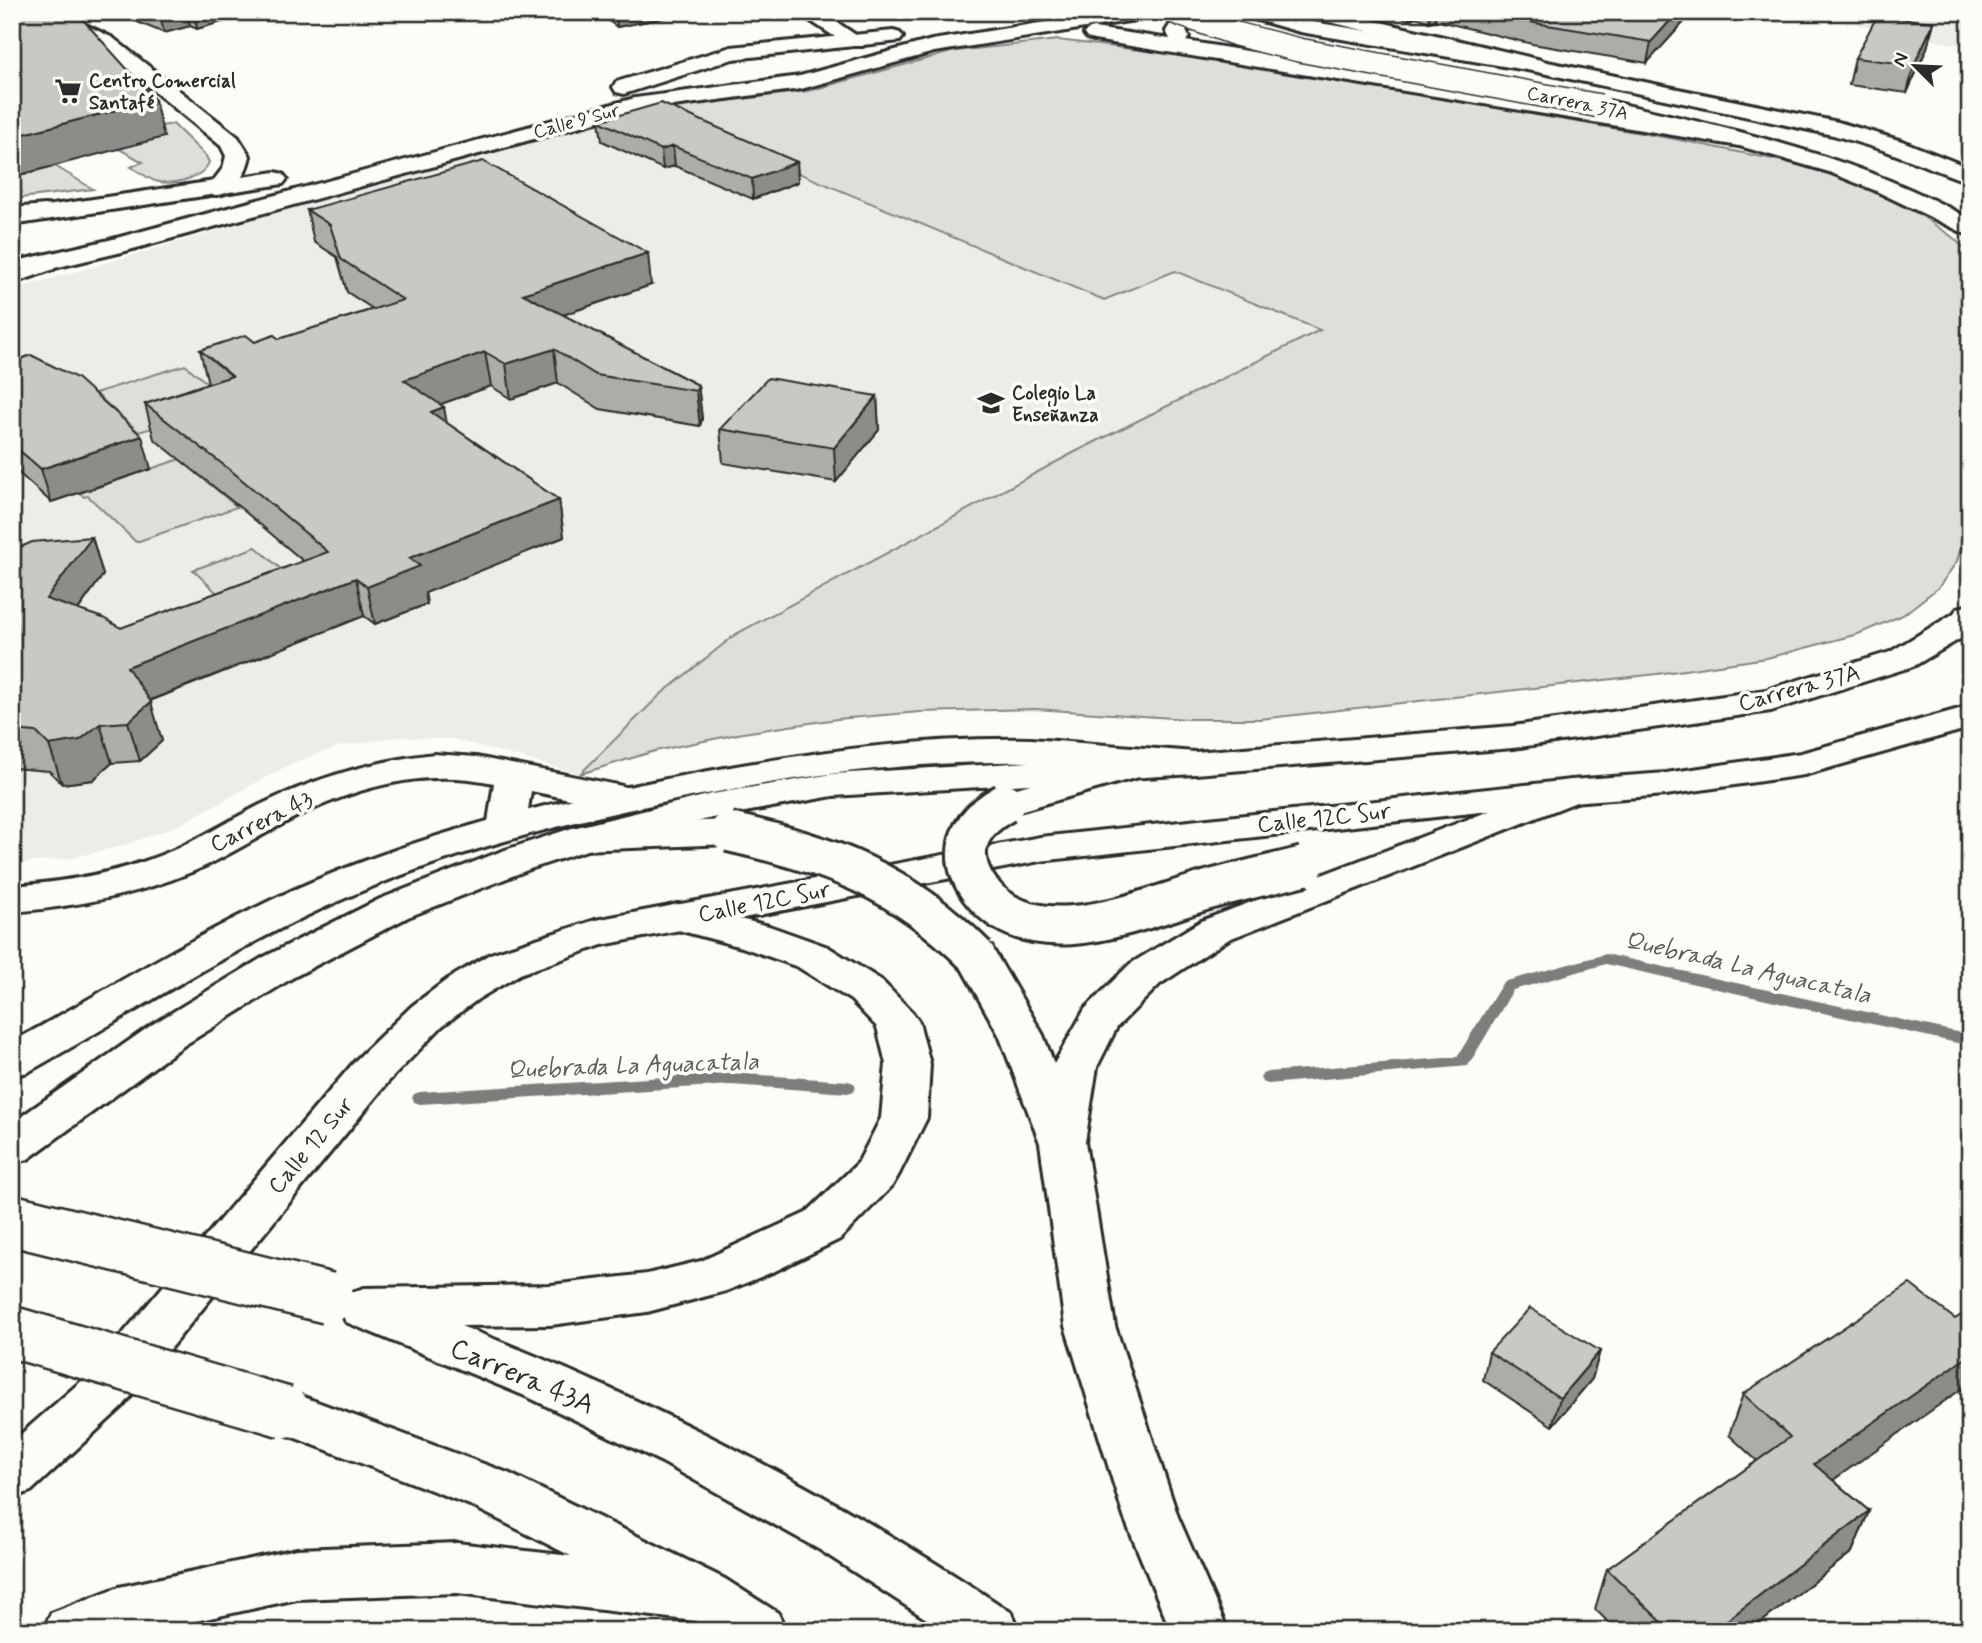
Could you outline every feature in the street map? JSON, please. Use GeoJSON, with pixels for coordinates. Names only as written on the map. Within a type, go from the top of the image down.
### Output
{"type":"FeatureCollection","features":[{"type":"Feature","properties":{"kind":"main road"},"geometry":{"type":"LineString","coordinates":[[43,12],[106,42],[230,142],[238,156],[234,169],[219,189]]}},
{"type":"Feature","properties":{"kind":"main road"},"geometry":{"type":"LineString","coordinates":[[807,12],[856,41]]}},
{"type":"Feature","properties":{"kind":"main road","name":"Calle 9 Sur"},"geometry":{"type":"LineString","coordinates":[[12,270],[45,264],[592,116],[672,98],[801,82],[932,46],[1148,12]]}},
{"type":"Feature","properties":{"kind":"main road","name":"Carrera 37A"},"geometry":{"type":"LineString","coordinates":[[1174,12],[1208,27],[1288,49],[1487,83],[1600,106],[1791,151],[1859,173],[1934,207],[1970,229]]}},
{"type":"Feature","properties":{"kind":"main road"},"geometry":{"type":"LineString","coordinates":[[1225,12],[1178,27],[1177,36],[1235,55]]}},
{"type":"Feature","properties":{"kind":"main road","name":"Carrera 37A"},"geometry":{"type":"LineString","coordinates":[[1250,12],[1313,28],[1533,65],[1838,129],[1894,146],[1970,176]]}},
{"type":"Feature","properties":{"kind":"main road"},"geometry":{"type":"LineString","coordinates":[[1312,12],[1533,65]]}},
{"type":"Feature","properties":{"kind":"main road","name":"Calle 9 Sur"},"geometry":{"type":"LineString","coordinates":[[12,216],[219,189],[331,167],[526,116],[708,59],[753,49],[856,41],[1067,13]]}},
{"type":"Feature","properties":{"kind":"main road"},"geometry":{"type":"LineString","coordinates":[[1029,32],[1128,38],[1740,139]]}},
{"type":"Feature","properties":{"kind":"main road"},"geometry":{"type":"LineString","coordinates":[[708,59],[760,60],[779,69],[775,76],[738,89]]}},
{"type":"Feature","properties":{"kind":"main road"},"geometry":{"type":"LineString","coordinates":[[12,276],[45,264]]}},
{"type":"Feature","properties":{"kind":"main road","name":"Carrera 37A"},"geometry":{"type":"LineString","coordinates":[[1195,763],[1513,737],[1771,700],[1902,659],[1965,621],[1970,615]]}},
{"type":"Feature","properties":{"kind":"main road","name":"Calle 12C Sur"},"geometry":{"type":"LineString","coordinates":[[677,917],[1040,849],[1571,791],[1666,784],[1804,764],[1970,717]]}},
{"type":"Feature","properties":{"kind":"main road"},"geometry":{"type":"LineString","coordinates":[[12,1061],[212,948],[309,899],[393,866],[506,828],[622,798],[889,754],[979,750],[1082,754],[1195,763]]}},
{"type":"Feature","properties":{"kind":"main road"},"geometry":{"type":"LineString","coordinates":[[12,1147],[168,1035],[277,968],[394,908],[516,860],[583,838],[712,806],[833,785],[1195,763]]}},
{"type":"Feature","properties":{"kind":"main road","name":"Carrera 43"},"geometry":{"type":"LineString","coordinates":[[12,899],[41,897],[116,883],[166,866],[332,787],[393,770],[437,765],[480,766],[513,776],[622,798]]}},
{"type":"Feature","properties":{"kind":"main road"},"geometry":{"type":"LineString","coordinates":[[1134,767],[1005,803],[988,813],[968,841],[968,866],[980,892],[1004,911],[1037,922],[1077,925],[1125,917],[1195,894],[1490,822]]}},
{"type":"Feature","properties":{"kind":"main road"},"geometry":{"type":"LineString","coordinates":[[506,828],[513,801],[513,776]]}},
{"type":"Feature","properties":{"kind":"main road"},"geometry":{"type":"LineString","coordinates":[[1063,1143],[1075,1067],[1100,1019],[1145,974],[1215,930],[1571,791]]}},
{"type":"Feature","properties":{"kind":"main road"},"geometry":{"type":"LineString","coordinates":[[583,838],[729,832],[788,844],[893,888],[938,919],[976,956],[1021,1035],[1063,1143],[1090,1326],[1151,1517],[1200,1631]]}},
{"type":"Feature","properties":{"kind":"main road"},"geometry":{"type":"LineString","coordinates":[[346,1303],[551,1305],[648,1293],[709,1278],[758,1258],[823,1226],[876,1174],[904,1118],[908,1064],[897,1023],[866,990],[813,957],[754,936],[677,917]]}},
{"type":"Feature","properties":{"kind":"main road","name":"Calle 12 Sur"},"geometry":{"type":"LineString","coordinates":[[12,1475],[104,1392],[372,1071],[427,1016],[463,989],[506,964],[543,948],[594,933],[677,917]]}},
{"type":"Feature","properties":{"kind":"main road","name":"Carrera 43A"},"geometry":{"type":"LineString","coordinates":[[12,1220],[346,1303],[570,1393],[760,1486],[943,1597],[992,1631]]}},
{"type":"Feature","properties":{"kind":"main road"},"geometry":{"type":"LineString","coordinates":[[12,1332],[285,1412],[489,1489],[705,1597],[758,1631]]}},
{"type":"Feature","properties":{"kind":"main road"},"geometry":{"type":"LineString","coordinates":[[71,1631],[119,1612],[297,1574],[457,1568],[705,1597]]}},
{"type":"Feature","properties":{"kind":"shaded area"},"geometry":{"type":"Polygon","coordinates":[[[1821,12],[1970,12],[1970,42],[1965,46],[1816,16],[1821,12]]]}},
{"type":"Feature","properties":{"kind":"shaded area","name":"Colegio La Enseñanza"},"geometry":{"type":"Polygon","coordinates":[[[1058,40],[1229,61],[1723,148],[1782,161],[1876,191],[1916,212],[1970,253],[1970,516],[1957,561],[1939,587],[1903,615],[1858,634],[1767,658],[1657,674],[1260,719],[1188,719],[1035,709],[920,712],[837,719],[743,733],[655,751],[580,774],[453,739],[398,737],[341,746],[294,762],[177,826],[125,845],[72,858],[12,864],[12,290],[356,187],[647,110],[808,91],[955,51],[1058,40]]]}},
{"type":"Feature","properties":{"kind":"shaded area"},"geometry":{"type":"Polygon","coordinates":[[[1058,40],[1229,61],[1675,139],[1833,173],[1916,212],[1970,253],[1970,516],[1957,561],[1939,587],[1903,615],[1858,634],[1767,658],[1657,674],[1260,719],[1188,719],[1035,709],[920,712],[837,719],[743,733],[655,751],[580,774],[660,695],[736,634],[1073,453],[1320,330],[1175,271],[1104,300],[647,110],[808,91],[955,51],[1058,40]]]}},
{"type":"Feature","properties":{"kind":"shaded area"},"geometry":{"type":"Polygon","coordinates":[[[173,124],[206,156],[209,162],[206,168],[186,180],[169,183],[155,181],[131,167],[143,162],[119,149],[155,127],[173,124]]]}},
{"type":"Feature","properties":{"kind":"shaded area"},"geometry":{"type":"Polygon","coordinates":[[[55,166],[93,189],[12,199],[12,177],[55,166]]]}},
{"type":"Feature","properties":{"kind":"shaded area"},"geometry":{"type":"Polygon","coordinates":[[[185,365],[232,403],[139,432],[95,393],[185,365]]]}},
{"type":"Feature","properties":{"kind":"shaded area"},"geometry":{"type":"Polygon","coordinates":[[[180,459],[237,507],[136,542],[88,496],[84,497],[80,493],[180,459]]]}},
{"type":"Feature","properties":{"kind":"shaded area"},"geometry":{"type":"Polygon","coordinates":[[[256,547],[309,594],[244,619],[193,570],[256,547]]]}},
{"type":"Feature","properties":{"kind":"building"},"geometry":{"type":"Polygon","coordinates":[[[12,12],[76,12],[155,100],[12,137],[12,12]]]}},
{"type":"Feature","properties":{"kind":"building"},"geometry":{"type":"Polygon","coordinates":[[[1490,12],[1678,12],[1651,42],[1535,23],[1490,12]]]}},
{"type":"Feature","properties":{"kind":"building"},"geometry":{"type":"Polygon","coordinates":[[[1877,16],[1934,22],[1914,65],[1855,58],[1877,16]]]}},
{"type":"Feature","properties":{"kind":"building"},"geometry":{"type":"Polygon","coordinates":[[[661,103],[797,162],[752,179],[673,146],[661,150],[599,121],[661,103]]]}},
{"type":"Feature","properties":{"kind":"building"},"geometry":{"type":"Polygon","coordinates":[[[483,161],[648,253],[523,294],[698,385],[696,391],[596,375],[554,349],[506,364],[485,352],[404,380],[444,407],[431,412],[559,500],[409,558],[420,566],[367,587],[356,578],[127,667],[151,702],[128,722],[100,724],[80,740],[49,745],[36,732],[12,730],[12,551],[32,542],[92,537],[46,599],[103,618],[121,628],[328,552],[234,473],[145,404],[232,376],[200,350],[246,335],[255,342],[274,335],[279,339],[403,300],[341,259],[330,225],[307,210],[483,161]]]}},
{"type":"Feature","properties":{"kind":"building"},"geometry":{"type":"Polygon","coordinates":[[[31,355],[77,378],[142,436],[41,469],[12,444],[12,362],[31,355]]]}},
{"type":"Feature","properties":{"kind":"building"},"geometry":{"type":"Polygon","coordinates":[[[768,378],[877,396],[834,448],[720,429],[768,378]]]}},
{"type":"Feature","properties":{"kind":"building"},"geometry":{"type":"Polygon","coordinates":[[[1910,1284],[1955,1319],[1970,1309],[1970,1355],[1814,1464],[1869,1511],[1713,1631],[1671,1631],[1607,1569],[1790,1437],[1743,1394],[1910,1284]]]}},
{"type":"Feature","properties":{"kind":"building"},"geometry":{"type":"Polygon","coordinates":[[[1530,1308],[1600,1351],[1560,1398],[1489,1352],[1530,1308]]]}},
{"type":"Feature","properties":{"kind":"waterway","name":"Quebrada La Aguacatala"},"geometry":{"type":"LineString","coordinates":[[1268,1078],[1462,1062],[1508,986],[1606,959],[1970,1041]]}},
{"type":"Feature","properties":{"kind":"waterway","name":"Quebrada La Aguacatala"},"geometry":{"type":"LineString","coordinates":[[420,1098],[731,1079],[848,1087]]}},
{"type":"Feature","properties":{"kind":"place","name":"Centro Comercial Santafé"},"geometry":{"type":"Point","coordinates":[68,91]}},
{"type":"Feature","properties":{"kind":"place","name":"Colegio La Enseñanza"},"geometry":{"type":"Point","coordinates":[991,403]}}]}
